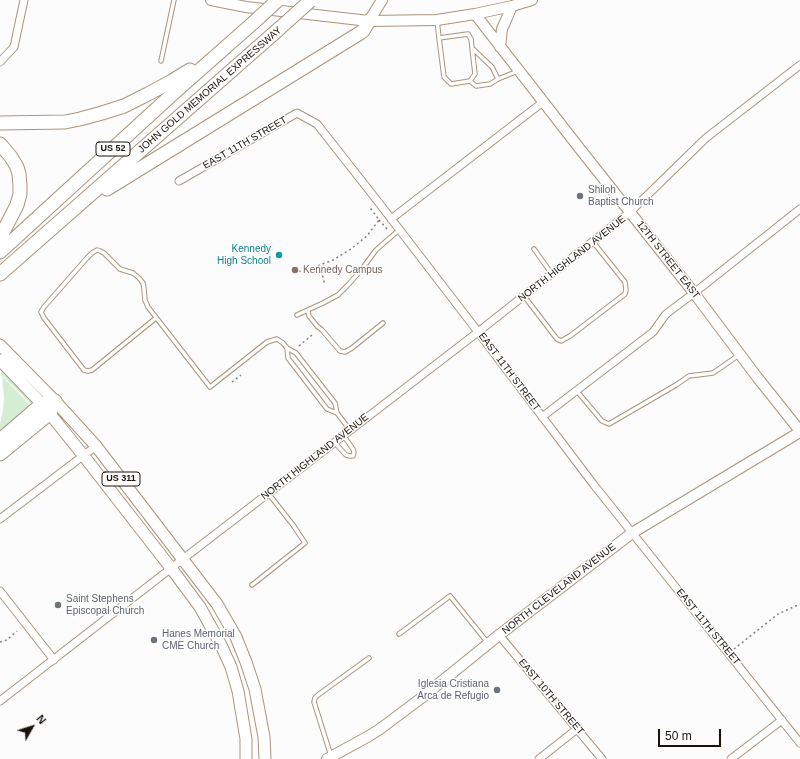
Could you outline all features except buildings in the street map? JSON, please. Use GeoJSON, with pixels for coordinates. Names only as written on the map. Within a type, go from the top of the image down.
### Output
{"type":"FeatureCollection","features":[{"type":"Feature","properties":{"kind":"highway","name":"JOHN GOLD MEMORIAL EXPRESSWAY"},"geometry":{"type":"LineString","coordinates":[[0,252],[170,96],[278,0]]}},
{"type":"Feature","properties":{"kind":"highway","name":"JOHN GOLD MEMORIAL EXPRESSWAY"},"geometry":{"type":"LineString","coordinates":[[0,274],[311,1]]}},
{"type":"Feature","properties":{"kind":"highway"},"geometry":{"type":"LineString","coordinates":[[63,219],[128,176],[360,34],[369,21]]}},
{"type":"Feature","properties":{"kind":"highway"},"geometry":{"type":"LineString","coordinates":[[0,123],[65,122],[124,106],[166,85],[226,46]]}},
{"type":"Feature","properties":{"kind":"highway"},"geometry":{"type":"LineString","coordinates":[[0,144],[17,167],[20,186],[20,194],[17,205],[0,238]]}},
{"type":"Feature","properties":{"kind":"highway"},"geometry":{"type":"LineString","coordinates":[[0,440],[55,401]]}},
{"type":"Feature","properties":{"kind":"highway"},"geometry":{"type":"LineString","coordinates":[[0,454],[45,409]]}},
{"type":"Feature","properties":{"kind":"main road","name":"US 311"},"geometry":{"type":"LineString","coordinates":[[0,345],[55,401],[96,446],[217,604],[236,637],[246,662],[254,689],[264,737],[265,759]]}},
{"type":"Feature","properties":{"kind":"main road","name":"US 311"},"geometry":{"type":"LineString","coordinates":[[0,360],[45,409],[83,455],[200,607],[221,645],[231,667],[238,691],[246,739],[246,759]]}},
{"type":"Feature","properties":{"kind":"street"},"geometry":{"type":"LineString","coordinates":[[0,62],[14,47],[24,0]]}},
{"type":"Feature","properties":{"kind":"street"},"geometry":{"type":"LineString","coordinates":[[211,0],[246,7],[369,21],[437,20],[475,14],[532,0]]}},
{"type":"Feature","properties":{"kind":"street"},"geometry":{"type":"LineString","coordinates":[[369,21],[382,0]]}},
{"type":"Feature","properties":{"kind":"street"},"geometry":{"type":"LineString","coordinates":[[500,47],[502,29],[512,6]]}},
{"type":"Feature","properties":{"kind":"street","name":"12TH STREET EAST"},"geometry":{"type":"LineString","coordinates":[[475,14],[694,293],[800,432]]}},
{"type":"Feature","properties":{"kind":"street","name":"NORTH HIGHLAND AVENUE"},"geometry":{"type":"LineString","coordinates":[[0,701],[593,242],[630,212],[706,138],[800,65]]}},
{"type":"Feature","properties":{"kind":"street"},"geometry":{"type":"LineString","coordinates":[[391,219],[543,102]]}},
{"type":"Feature","properties":{"kind":"street","name":"EAST 11TH STREET"},"geometry":{"type":"LineString","coordinates":[[179,181],[297,113],[317,124],[594,485],[800,743]]}},
{"type":"Feature","properties":{"kind":"street"},"geometry":{"type":"LineString","coordinates":[[542,417],[653,332],[666,314],[800,209]]}},
{"type":"Feature","properties":{"kind":"street","name":"NORTH CLEVELAND AVENUE"},"geometry":{"type":"LineString","coordinates":[[329,758],[380,729],[632,533],[800,432]]}},
{"type":"Feature","properties":{"kind":"street"},"geometry":{"type":"LineString","coordinates":[[0,519],[96,446]]}},
{"type":"Feature","properties":{"kind":"street"},"geometry":{"type":"LineString","coordinates":[[0,591],[54,660]]}},
{"type":"Feature","properties":{"kind":"street","name":"EAST 10TH STREET"},"geometry":{"type":"LineString","coordinates":[[499,635],[602,759]]}},
{"type":"Feature","properties":{"kind":"street"},"geometry":{"type":"LineString","coordinates":[[732,759],[782,720]]}},
{"type":"Feature","properties":{"kind":"street"},"geometry":{"type":"LineString","coordinates":[[539,759],[577,730]]}},
{"type":"Feature","properties":{"kind":"lane"},"geometry":{"type":"LineString","coordinates":[[161,61],[174,0]]}},
{"type":"Feature","properties":{"kind":"lane"},"geometry":{"type":"LineString","coordinates":[[437,20],[444,77],[451,84],[470,81],[476,86],[490,84],[519,70]]}},
{"type":"Feature","properties":{"kind":"lane"},"geometry":{"type":"LineString","coordinates":[[439,38],[468,34],[471,39],[474,74],[470,81]]}},
{"type":"Feature","properties":{"kind":"lane"},"geometry":{"type":"LineString","coordinates":[[472,48],[492,67],[498,79]]}},
{"type":"Feature","properties":{"kind":"lane"},"geometry":{"type":"LineString","coordinates":[[297,315],[338,295],[362,269],[376,250],[399,230]]}},
{"type":"Feature","properties":{"kind":"lane"},"geometry":{"type":"LineString","coordinates":[[524,296],[557,339],[561,341],[570,336],[625,294],[625,282],[593,242]]}},
{"type":"Feature","properties":{"kind":"lane"},"geometry":{"type":"LineString","coordinates":[[534,249],[552,274]]}},
{"type":"Feature","properties":{"kind":"lane"},"geometry":{"type":"LineString","coordinates":[[156,318],[92,370],[88,371],[84,370],[77,362],[41,312],[44,306],[87,258],[97,250],[100,251],[120,269],[133,273],[139,278],[144,289],[145,300],[148,307],[210,387],[268,342],[277,339],[287,348],[296,353],[335,403],[337,414]]}},
{"type":"Feature","properties":{"kind":"lane"},"geometry":{"type":"LineString","coordinates":[[308,310],[309,316],[317,326],[340,351],[345,352],[384,323]]}},
{"type":"Feature","properties":{"kind":"lane"},"geometry":{"type":"LineString","coordinates":[[287,348],[288,358],[327,408],[337,414],[350,430]]}},
{"type":"Feature","properties":{"kind":"lane"},"geometry":{"type":"LineString","coordinates":[[576,390],[602,421],[609,424],[689,376],[713,373],[740,354]]}},
{"type":"Feature","properties":{"kind":"lane"},"geometry":{"type":"LineString","coordinates":[[334,442],[346,455],[353,456],[353,449],[343,436]]}},
{"type":"Feature","properties":{"kind":"lane"},"geometry":{"type":"LineString","coordinates":[[252,585],[305,543],[268,493]]}},
{"type":"Feature","properties":{"kind":"lane"},"geometry":{"type":"LineString","coordinates":[[399,634],[450,596],[489,644]]}},
{"type":"Feature","properties":{"kind":"lane"},"geometry":{"type":"LineString","coordinates":[[329,758],[314,702],[315,698],[369,658]]}},
{"type":"Feature","properties":{"kind":"path"},"geometry":{"type":"LineString","coordinates":[[373,208],[372,209],[379,220],[387,229]]}},
{"type":"Feature","properties":{"kind":"path"},"geometry":{"type":"LineString","coordinates":[[294,273],[333,260],[351,249],[367,236],[379,220]]}},
{"type":"Feature","properties":{"kind":"path"},"geometry":{"type":"LineString","coordinates":[[320,265],[325,285]]}},
{"type":"Feature","properties":{"kind":"path"},"geometry":{"type":"LineString","coordinates":[[299,346],[312,335]]}},
{"type":"Feature","properties":{"kind":"path"},"geometry":{"type":"LineString","coordinates":[[232,382],[241,375]]}},
{"type":"Feature","properties":{"kind":"path"},"geometry":{"type":"LineString","coordinates":[[729,653],[778,614],[800,604]]}},
{"type":"Feature","properties":{"kind":"path"},"geometry":{"type":"LineString","coordinates":[[0,642],[7,640],[17,631]]}},
{"type":"Feature","properties":{"kind":"green space"},"geometry":{"type":"Polygon","coordinates":[[[2,370],[33,402],[31,404],[1,374],[2,370]]]}},
{"type":"Feature","properties":{"kind":"green space"},"geometry":{"type":"Polygon","coordinates":[[[2,376],[31,406],[0,436],[0,424],[4,398],[2,376]]]}},
{"type":"Feature","properties":{"kind":"place","name":"Shiloh Baptist Church"},"geometry":{"type":"Point","coordinates":[580,196]}},
{"type":"Feature","properties":{"kind":"place","name":"Kennedy High School"},"geometry":{"type":"Point","coordinates":[279,255]}},
{"type":"Feature","properties":{"kind":"place","name":"Kennedy Campus"},"geometry":{"type":"Point","coordinates":[295,270]}},
{"type":"Feature","properties":{"kind":"place","name":"Saint Stephens Episcopal Church"},"geometry":{"type":"Point","coordinates":[58,605]}},
{"type":"Feature","properties":{"kind":"place","name":"Hanes Memorial CME Church"},"geometry":{"type":"Point","coordinates":[154,640]}},
{"type":"Feature","properties":{"kind":"place","name":"Iglesia Cristiana Arca de Refugio"},"geometry":{"type":"Point","coordinates":[497,690]}}]}
